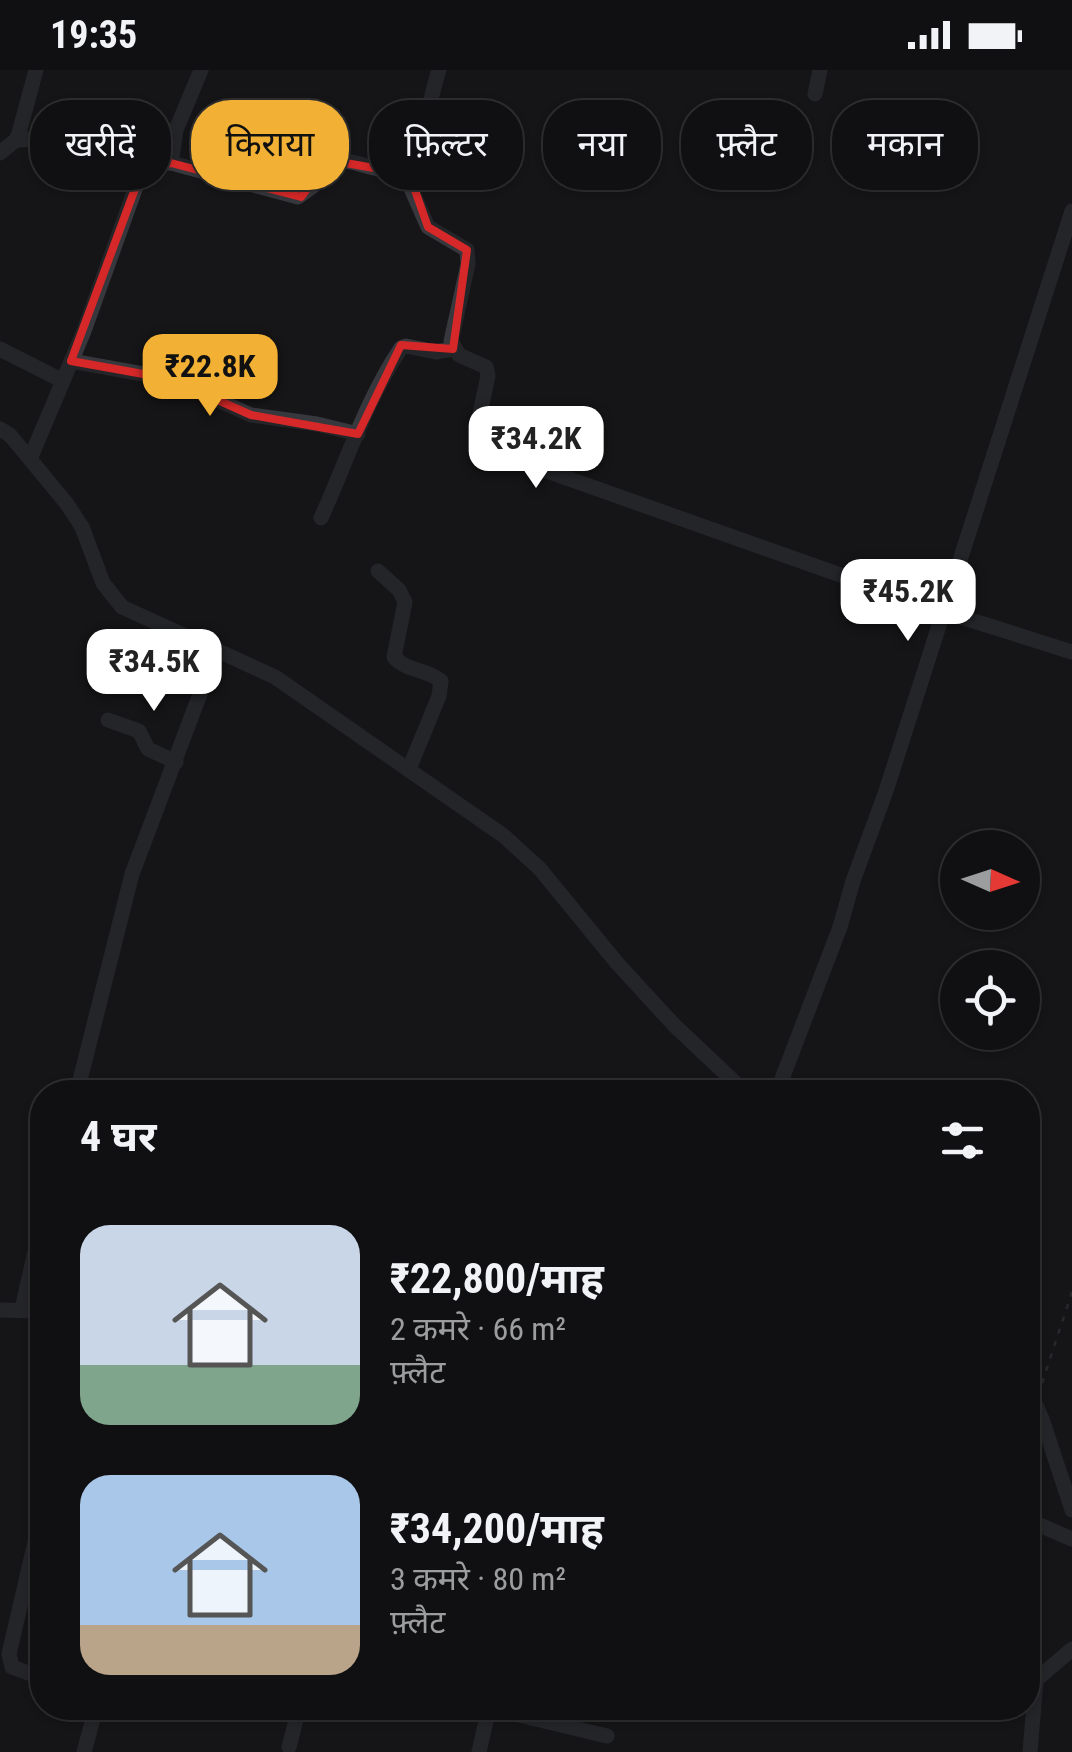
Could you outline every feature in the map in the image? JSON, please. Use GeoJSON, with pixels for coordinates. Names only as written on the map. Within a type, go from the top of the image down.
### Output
{"type":"FeatureCollection","features":[{"type":"Feature","properties":{"kind":"street"},"geometry":{"type":"LineString","coordinates":[[16,140],[36,70]]}},
{"type":"Feature","properties":{"kind":"street"},"geometry":{"type":"LineString","coordinates":[[201,70],[175,136],[171,164],[298,197],[312,188],[330,160],[369,166]]}},
{"type":"Feature","properties":{"kind":"street"},"geometry":{"type":"LineString","coordinates":[[430,100],[438,70]]}},
{"type":"Feature","properties":{"kind":"street"},"geometry":{"type":"LineString","coordinates":[[815,94],[820,70]]}},
{"type":"Feature","properties":{"kind":"street"},"geometry":{"type":"LineString","coordinates":[[0,152],[16,140],[39,138],[126,108],[141,113],[175,136]]}},
{"type":"Feature","properties":{"kind":"street"},"geometry":{"type":"LineString","coordinates":[[30,459],[72,361],[135,190]]}},
{"type":"Feature","properties":{"kind":"street"},"geometry":{"type":"LineString","coordinates":[[412,190],[428,227],[467,250],[468,264],[452,331],[458,354],[486,368],[478,434],[482,448],[489,453],[942,611],[1072,652]]}},
{"type":"Feature","properties":{"kind":"street"},"geometry":{"type":"LineString","coordinates":[[781,1080],[840,927],[1072,212]]}},
{"type":"Feature","properties":{"kind":"street"},"geometry":{"type":"LineString","coordinates":[[321,518],[372,394],[401,348],[442,352],[454,349]]}},
{"type":"Feature","properties":{"kind":"street"},"geometry":{"type":"LineString","coordinates":[[0,349],[63,380]]}},
{"type":"Feature","properties":{"kind":"street"},"geometry":{"type":"LineString","coordinates":[[72,361],[171,379],[250,416],[358,434]]}},
{"type":"Feature","properties":{"kind":"street"},"geometry":{"type":"LineString","coordinates":[[0,429],[10,435],[53,485],[82,527],[112,597],[134,615],[274,677],[504,836],[540,869],[662,1012],[733,1080]]}},
{"type":"Feature","properties":{"kind":"street"},"geometry":{"type":"LineString","coordinates":[[378,571],[399,590],[405,602],[394,657],[402,665],[440,681],[439,696],[409,769]]}},
{"type":"Feature","properties":{"kind":"street"},"geometry":{"type":"LineString","coordinates":[[80,1080],[132,874],[217,649]]}},
{"type":"Feature","properties":{"kind":"street"},"geometry":{"type":"LineString","coordinates":[[108,720],[139,731],[148,749],[176,762]]}},
{"type":"Feature","properties":{"kind":"street"},"geometry":{"type":"LineString","coordinates":[[22,1309],[30,1274]]}},
{"type":"Feature","properties":{"kind":"street"},"geometry":{"type":"LineString","coordinates":[[0,1310],[30,1310]]}},
{"type":"Feature","properties":{"kind":"street"},"geometry":{"type":"LineString","coordinates":[[1040,1421],[1072,1510]]}},
{"type":"Feature","properties":{"kind":"street"},"geometry":{"type":"LineString","coordinates":[[1040,1525],[1072,1538]]}},
{"type":"Feature","properties":{"kind":"street"},"geometry":{"type":"LineString","coordinates":[[30,1564],[9,1654],[12,1667],[30,1674]]}},
{"type":"Feature","properties":{"kind":"street"},"geometry":{"type":"LineString","coordinates":[[1040,1677],[1069,1657]]}},
{"type":"Feature","properties":{"kind":"street"},"geometry":{"type":"LineString","coordinates":[[84,1752],[93,1720]]}},
{"type":"Feature","properties":{"kind":"street"},"geometry":{"type":"LineString","coordinates":[[288,1746],[296,1720]]}},
{"type":"Feature","properties":{"kind":"street"},"geometry":{"type":"LineString","coordinates":[[479,1752],[486,1720]]}},
{"type":"Feature","properties":{"kind":"street"},"geometry":{"type":"LineString","coordinates":[[539,1720],[606,1736]]}},
{"type":"Feature","properties":{"kind":"street"},"geometry":{"type":"LineString","coordinates":[[1030,1752],[1033,1720]]}},
{"type":"Feature","properties":{"kind":"path"},"geometry":{"type":"LineString","coordinates":[[1040,1373],[1072,1292]]}},
{"type":"Feature","properties":{"kind":"highlighted area"},"geometry":{"type":"Polygon","coordinates":[[[329,160],[385,170],[405,162],[428,227],[467,250],[453,349],[401,345],[358,434],[251,415],[171,379],[71,361],[142,170],[171,163],[301,197],[329,160]]]}}]}
